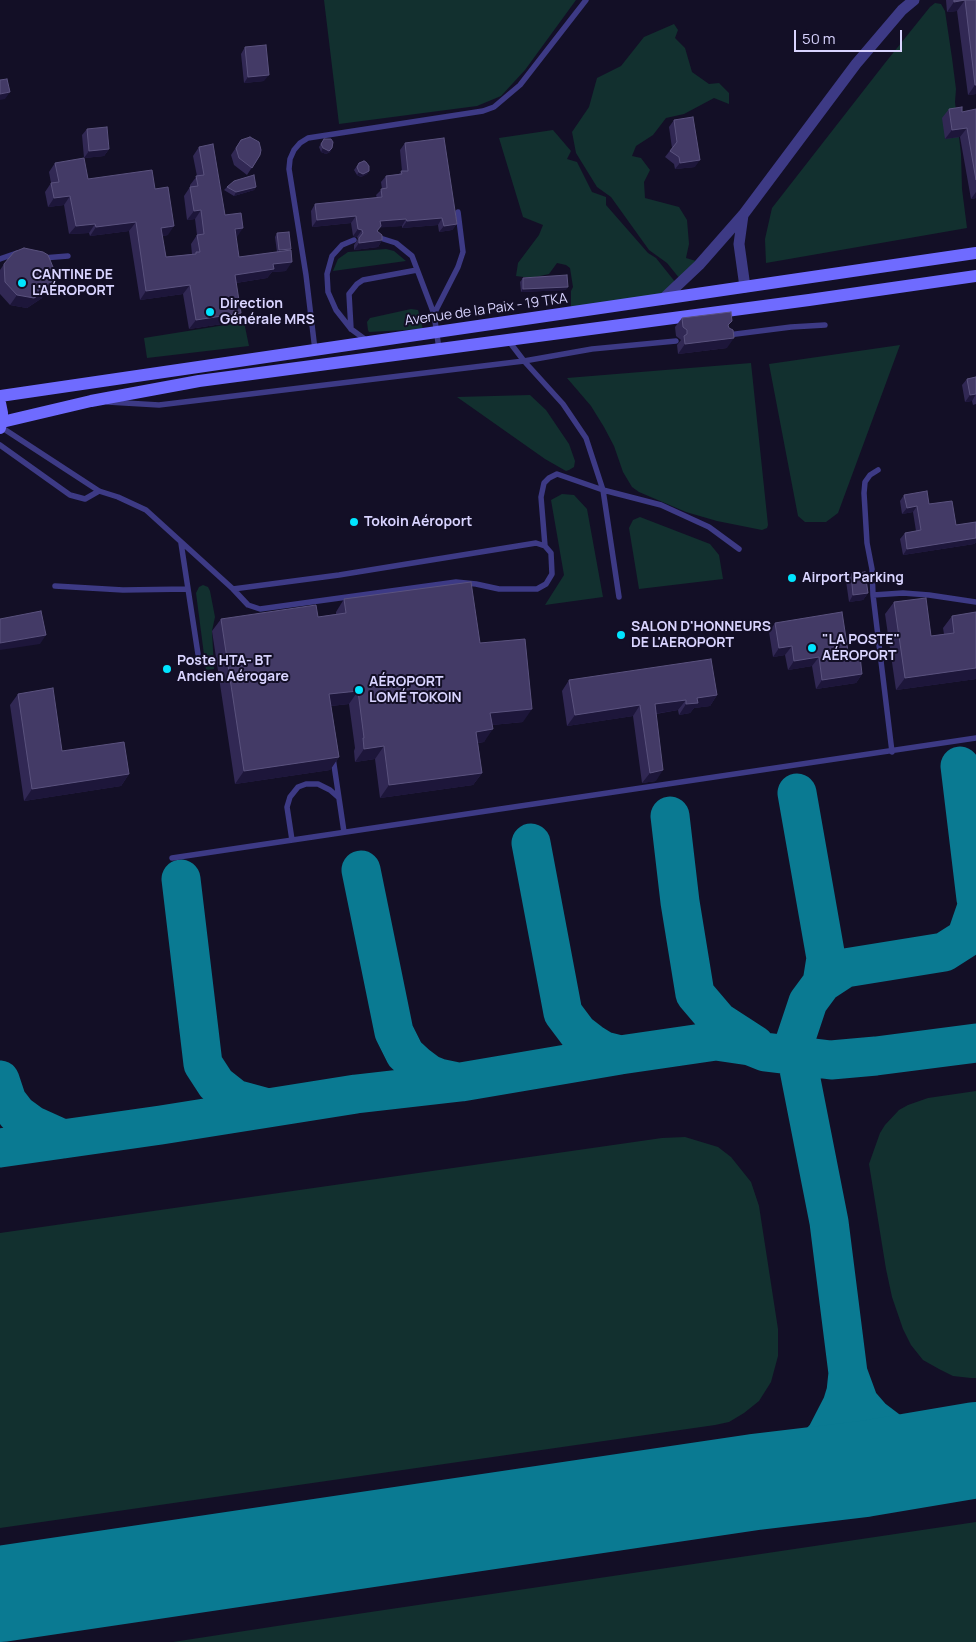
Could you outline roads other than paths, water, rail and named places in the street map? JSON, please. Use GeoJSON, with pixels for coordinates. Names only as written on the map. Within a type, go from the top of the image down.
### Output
{"type":"FeatureCollection","features":[{"type":"Feature","properties":{"kind":"main road","name":"Avenue de la Paix - 19 TKA"},"geometry":{"type":"LineString","coordinates":[[0,396],[976,253]]}},
{"type":"Feature","properties":{"kind":"main road"},"geometry":{"type":"LineString","coordinates":[[0,403],[2,413],[1,426],[91,401],[199,381],[976,276]]}},
{"type":"Feature","properties":{"kind":"street"},"geometry":{"type":"LineString","coordinates":[[663,299],[699,266],[742,215],[856,64],[902,10],[914,0]]}},
{"type":"Feature","properties":{"kind":"street"},"geometry":{"type":"LineString","coordinates":[[742,215],[739,244],[745,287]]}},
{"type":"Feature","properties":{"kind":"lane"},"geometry":{"type":"LineString","coordinates":[[315,350],[306,275],[289,169],[294,150],[308,138],[483,111],[494,107],[520,85],[586,0]]}},
{"type":"Feature","properties":{"kind":"lane"},"geometry":{"type":"LineString","coordinates":[[434,314],[458,267],[463,252],[458,212]]}},
{"type":"Feature","properties":{"kind":"lane"},"geometry":{"type":"LineString","coordinates":[[376,237],[396,243],[412,256],[434,314],[439,350]]}},
{"type":"Feature","properties":{"kind":"lane"},"geometry":{"type":"LineString","coordinates":[[354,240],[342,245],[332,256],[327,274],[328,292],[336,310],[351,329],[368,342]]}},
{"type":"Feature","properties":{"kind":"lane"},"geometry":{"type":"LineString","coordinates":[[0,259],[18,253],[25,255]]}},
{"type":"Feature","properties":{"kind":"lane"},"geometry":{"type":"LineString","coordinates":[[39,258],[68,256]]}},
{"type":"Feature","properties":{"kind":"lane"},"geometry":{"type":"LineString","coordinates":[[351,329],[349,294],[357,284],[363,280],[417,270]]}},
{"type":"Feature","properties":{"kind":"lane"},"geometry":{"type":"LineString","coordinates":[[726,335],[826,325]]}},
{"type":"Feature","properties":{"kind":"lane"},"geometry":{"type":"LineString","coordinates":[[508,340],[524,361],[563,404],[586,438],[603,490],[619,597]]}},
{"type":"Feature","properties":{"kind":"lane"},"geometry":{"type":"LineString","coordinates":[[91,401],[158,405],[524,361],[592,349],[676,341]]}},
{"type":"Feature","properties":{"kind":"lane"},"geometry":{"type":"LineString","coordinates":[[1,426],[99,491],[118,497],[146,510],[248,605],[260,609],[456,582],[476,584],[498,590],[537,590],[546,584],[552,574],[550,554],[545,546],[541,497],[544,483],[557,474],[603,490],[661,505],[709,527],[739,549]]}},
{"type":"Feature","properties":{"kind":"lane"},"geometry":{"type":"LineString","coordinates":[[0,445],[70,495],[86,499],[99,491]]}},
{"type":"Feature","properties":{"kind":"lane"},"geometry":{"type":"LineString","coordinates":[[878,470],[870,475],[865,482],[864,493],[867,543],[872,569],[873,595],[892,752]]}},
{"type":"Feature","properties":{"kind":"lane"},"geometry":{"type":"LineString","coordinates":[[182,543],[198,654]]}},
{"type":"Feature","properties":{"kind":"lane"},"geometry":{"type":"LineString","coordinates":[[233,589],[339,575],[536,543],[545,546]]}},
{"type":"Feature","properties":{"kind":"lane"},"geometry":{"type":"LineString","coordinates":[[55,586],[123,590],[188,589]]}},
{"type":"Feature","properties":{"kind":"lane"},"geometry":{"type":"LineString","coordinates":[[873,595],[929,594],[976,602]]}},
{"type":"Feature","properties":{"kind":"lane"},"geometry":{"type":"LineString","coordinates":[[172,858],[976,738]]}},
{"type":"Feature","properties":{"kind":"lane"},"geometry":{"type":"LineString","coordinates":[[332,748],[344,832]]}},
{"type":"Feature","properties":{"kind":"lane"},"geometry":{"type":"LineString","coordinates":[[292,840],[288,807],[290,797],[298,788],[306,784],[318,784],[330,790],[338,797]]}},
{"type":"Feature","properties":{"kind":"place","name":"CANTINE DE L'AÉROPORT"},"geometry":{"type":"Point","coordinates":[22,283]}},
{"type":"Feature","properties":{"kind":"place","name":"Direction Générale MRS"},"geometry":{"type":"Point","coordinates":[210,312]}},
{"type":"Feature","properties":{"kind":"place","name":"Tokoin Aéroport"},"geometry":{"type":"Point","coordinates":[354,522]}},
{"type":"Feature","properties":{"kind":"place","name":"Airport Parking"},"geometry":{"type":"Point","coordinates":[792,578]}},
{"type":"Feature","properties":{"kind":"place","name":"SALON D'HONNEURS DE L'AEROPORT"},"geometry":{"type":"Point","coordinates":[621,635]}},
{"type":"Feature","properties":{"kind":"place","name":"\"LA POSTE\" AÉROPORT"},"geometry":{"type":"Point","coordinates":[812,648]}},
{"type":"Feature","properties":{"kind":"place","name":"Poste HTA- BT Ancien Aérogare"},"geometry":{"type":"Point","coordinates":[167,669]}},
{"type":"Feature","properties":{"kind":"place","name":"AÉROPORT LOMÉ TOKOIN"},"geometry":{"type":"Point","coordinates":[359,690]}}]}
